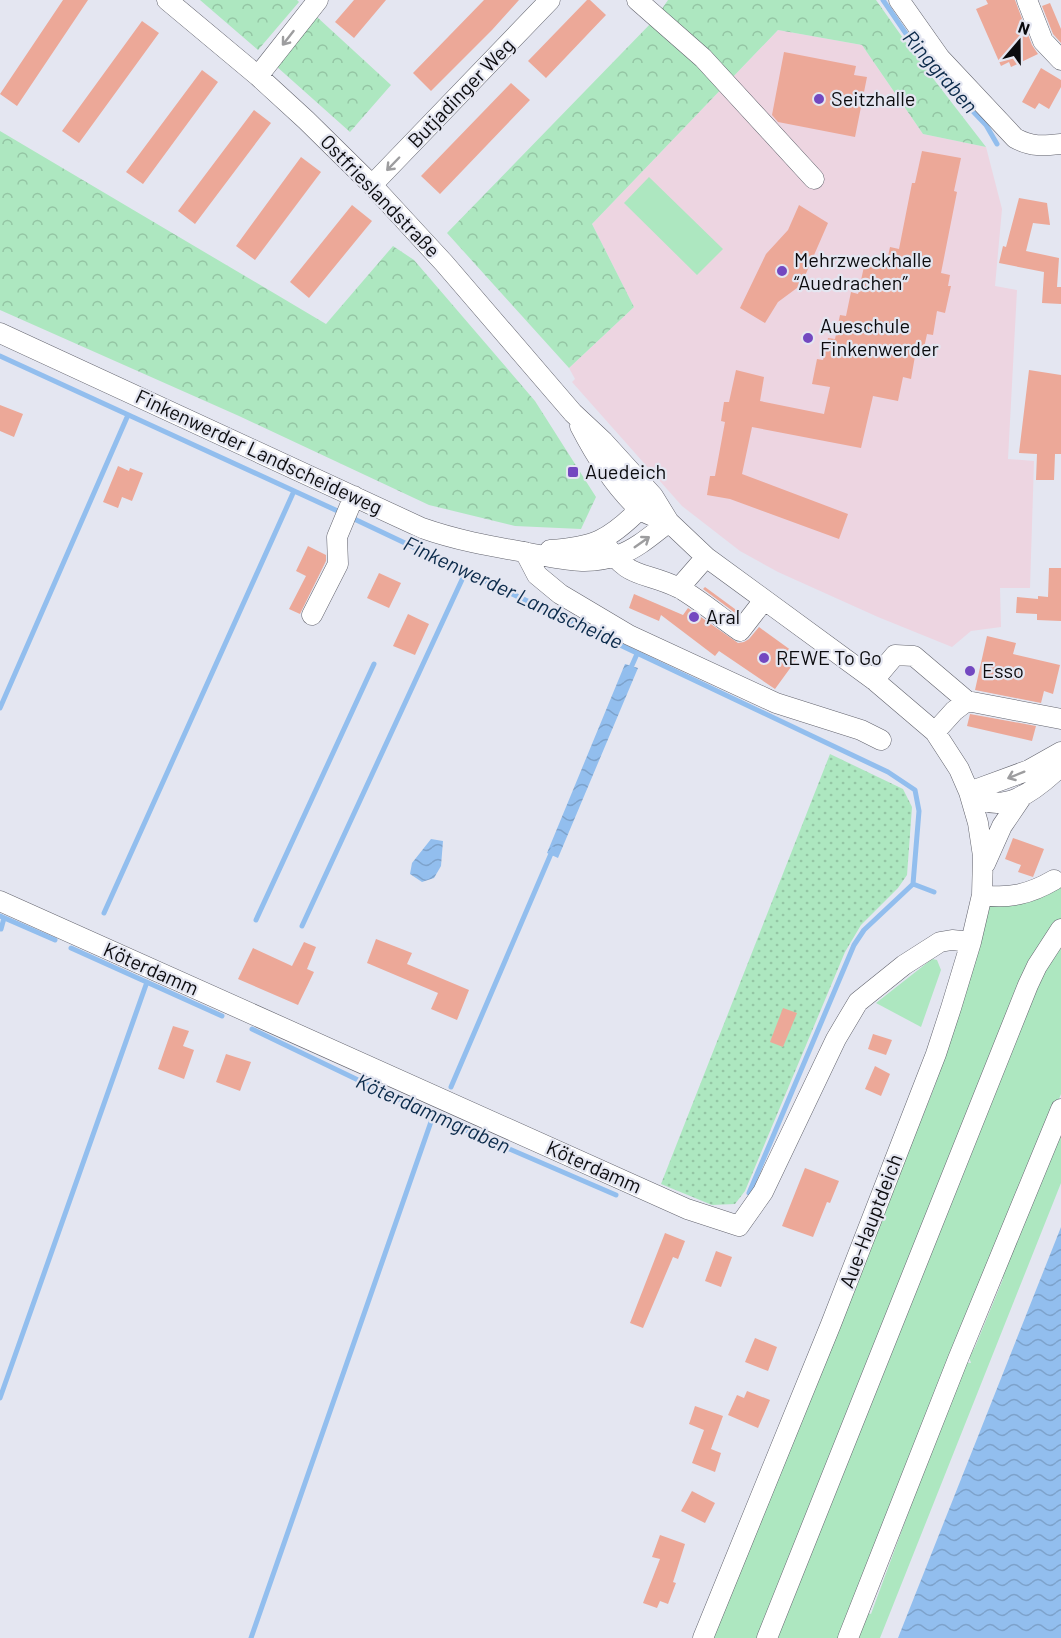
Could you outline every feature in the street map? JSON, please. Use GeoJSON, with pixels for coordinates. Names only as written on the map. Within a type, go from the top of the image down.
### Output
{"type":"FeatureCollection","features":[{"type":"Feature","properties":{"kind":"street","name":"Ostfrieslandstraße"},"geometry":{"type":"LineString","coordinates":[[167,0],[258,76],[372,185],[444,263],[573,413],[603,441],[653,496],[669,522],[706,557],[874,680],[935,732],[959,769],[969,792]]}},
{"type":"Feature","properties":{"kind":"street"},"geometry":{"type":"LineString","coordinates":[[258,76],[318,0]]}},
{"type":"Feature","properties":{"kind":"street","name":"Butjadinger Weg"},"geometry":{"type":"LineString","coordinates":[[372,185],[550,0]]}},
{"type":"Feature","properties":{"kind":"street"},"geometry":{"type":"LineString","coordinates":[[637,0],[703,58],[814,179]]}},
{"type":"Feature","properties":{"kind":"street"},"geometry":{"type":"LineString","coordinates":[[899,0],[940,58],[1016,138],[1041,147],[1061,144]]}},
{"type":"Feature","properties":{"kind":"street"},"geometry":{"type":"LineString","coordinates":[[1027,0],[1043,41],[1061,60]]}},
{"type":"Feature","properties":{"kind":"street","name":"Finkenwerder Landscheideweg"},"geometry":{"type":"LineString","coordinates":[[0,333],[348,509],[422,528],[449,538],[525,552],[608,548],[639,545],[669,522]]}},
{"type":"Feature","properties":{"kind":"street","name":"Ostfrieslandstraße"},"geometry":{"type":"LineString","coordinates":[[573,413],[591,448],[608,473],[640,509],[669,522]]}},
{"type":"Feature","properties":{"kind":"street"},"geometry":{"type":"LineString","coordinates":[[312,615],[338,564],[336,545],[348,509]]}},
{"type":"Feature","properties":{"kind":"street","name":"Finkenwerder Landscheideweg"},"geometry":{"type":"LineString","coordinates":[[608,548],[621,528],[640,509]]}},
{"type":"Feature","properties":{"kind":"street"},"geometry":{"type":"LineString","coordinates":[[608,548],[636,574],[679,588],[740,631],[764,600]]}},
{"type":"Feature","properties":{"kind":"street"},"geometry":{"type":"LineString","coordinates":[[525,552],[537,575],[560,594],[629,635],[776,703],[861,730],[881,740]]}},
{"type":"Feature","properties":{"kind":"street"},"geometry":{"type":"LineString","coordinates":[[679,588],[706,557]]}},
{"type":"Feature","properties":{"kind":"street"},"geometry":{"type":"LineString","coordinates":[[874,680],[895,655],[915,656],[967,701],[1061,719]]}},
{"type":"Feature","properties":{"kind":"street"},"geometry":{"type":"LineString","coordinates":[[935,732],[954,711],[967,701]]}},
{"type":"Feature","properties":{"kind":"street"},"geometry":{"type":"LineString","coordinates":[[969,792],[1029,770],[1061,752]]}},
{"type":"Feature","properties":{"kind":"street"},"geometry":{"type":"LineString","coordinates":[[969,792],[978,799],[995,804],[1012,801],[1061,766]]}},
{"type":"Feature","properties":{"kind":"street","name":"Aue-Hauptdeich"},"geometry":{"type":"LineString","coordinates":[[703,1638],[831,1324],[936,1054],[971,942],[982,895],[983,869],[980,832],[969,792]]}},
{"type":"Feature","properties":{"kind":"street"},"geometry":{"type":"LineString","coordinates":[[983,869],[1002,826],[1025,793]]}},
{"type":"Feature","properties":{"kind":"street"},"geometry":{"type":"LineString","coordinates":[[982,895],[1000,898],[1016,896],[1037,890],[1054,880]]}},
{"type":"Feature","properties":{"kind":"street","name":"Köterdamm"},"geometry":{"type":"LineString","coordinates":[[0,901],[687,1209],[739,1226],[763,1192],[839,1032],[858,1002],[904,965],[940,942],[952,940],[971,942]]}},
{"type":"Feature","properties":{"kind":"street"},"geometry":{"type":"LineString","coordinates":[[767,1638],[1028,985],[1037,966],[1061,929]]}},
{"type":"Feature","properties":{"kind":"street"},"geometry":{"type":"LineString","coordinates":[[848,1638],[1061,1109]]}},
{"type":"Feature","properties":{"kind":"shaded area","name":"Aueschule Finkenwerder"},"geometry":{"type":"Polygon","coordinates":[[[778,30],[862,45],[923,134],[986,147],[1002,209],[995,286],[1017,290],[1008,459],[1034,461],[1030,588],[1000,588],[1001,627],[971,631],[952,647],[778,572],[740,551],[682,506],[572,382],[575,379],[569,368],[634,307],[592,224],[778,30]]]}},
{"type":"Feature","properties":{"kind":"green space"},"geometry":{"type":"Polygon","coordinates":[[[200,0],[297,0],[299,2],[258,50],[200,0]]]}},
{"type":"Feature","properties":{"kind":"green space"},"geometry":{"type":"Polygon","coordinates":[[[668,0],[876,0],[986,147],[923,134],[862,45],[778,30],[592,224],[634,307],[569,368],[447,233],[655,19],[668,0]]]}},
{"type":"Feature","properties":{"kind":"green space"},"geometry":{"type":"Polygon","coordinates":[[[317,17],[391,85],[350,132],[276,66],[317,17]]]}},
{"type":"Feature","properties":{"kind":"green space"},"geometry":{"type":"Polygon","coordinates":[[[0,131],[326,324],[393,246],[414,260],[535,401],[596,497],[581,529],[515,526],[429,505],[239,416],[0,310],[0,131]]]}},
{"type":"Feature","properties":{"kind":"green space"},"geometry":{"type":"Polygon","coordinates":[[[649,177],[723,249],[697,275],[624,203],[649,177]]]}},
{"type":"Feature","properties":{"kind":"green space"},"geometry":{"type":"Polygon","coordinates":[[[830,754],[903,789],[912,807],[907,875],[898,888],[861,925],[845,952],[745,1191],[735,1204],[712,1205],[661,1184],[830,754]]]}},
{"type":"Feature","properties":{"kind":"green space"},"geometry":{"type":"Polygon","coordinates":[[[1061,886],[1061,920],[1051,926],[1030,960],[762,1638],[713,1638],[934,1088],[972,973],[990,902],[1047,894],[1061,886]]]}},
{"type":"Feature","properties":{"kind":"green space"},"geometry":{"type":"Polygon","coordinates":[[[1061,936],[1061,1094],[842,1638],[771,1638],[1025,1004],[1061,936]]]}},
{"type":"Feature","properties":{"kind":"green space"},"geometry":{"type":"Polygon","coordinates":[[[932,959],[937,960],[941,970],[921,1027],[876,1003],[932,959]]]}},
{"type":"Feature","properties":{"kind":"green space"},"geometry":{"type":"Polygon","coordinates":[[[1061,1113],[1061,1183],[880,1638],[851,1638],[863,1611],[871,1614],[964,1362],[971,1363],[969,1357],[1003,1279],[1003,1257],[1061,1113]]]}},
{"type":"Feature","properties":{"kind":"water"},"geometry":{"type":"Polygon","coordinates":[[[625,664],[638,668],[558,858],[547,853],[625,664]]]}},
{"type":"Feature","properties":{"kind":"water"},"geometry":{"type":"Polygon","coordinates":[[[431,839],[443,841],[441,866],[434,878],[422,882],[410,874],[412,863],[431,839]]]}},
{"type":"Feature","properties":{"kind":"water"},"geometry":{"type":"Polygon","coordinates":[[[1061,1227],[1061,1638],[898,1638],[1061,1227]]]}},
{"type":"Feature","properties":{"kind":"building"},"geometry":{"type":"Polygon","coordinates":[[[63,0],[88,0],[17,106],[0,94],[63,0]]]}},
{"type":"Feature","properties":{"kind":"building"},"geometry":{"type":"Polygon","coordinates":[[[354,0],[386,0],[354,38],[335,22],[354,0]]]}},
{"type":"Feature","properties":{"kind":"building"},"geometry":{"type":"Polygon","coordinates":[[[484,0],[519,0],[431,91],[413,73],[484,0]]]}},
{"type":"Feature","properties":{"kind":"building"},"geometry":{"type":"Polygon","coordinates":[[[587,0],[590,0],[606,15],[546,78],[528,61],[587,0]]]}},
{"type":"Feature","properties":{"kind":"building"},"geometry":{"type":"Polygon","coordinates":[[[986,0],[1015,0],[1032,45],[1038,54],[1011,67],[1009,62],[1001,66],[976,9],[988,4],[986,0]]]}},
{"type":"Feature","properties":{"kind":"building"},"geometry":{"type":"Polygon","coordinates":[[[1050,3],[1061,29],[1061,43],[1053,34],[1042,6],[1050,3]]]}},
{"type":"Feature","properties":{"kind":"building"},"geometry":{"type":"Polygon","coordinates":[[[142,21],[159,33],[79,143],[62,131],[142,21]]]}},
{"type":"Feature","properties":{"kind":"building","name":"Seitzhalle"},"geometry":{"type":"Polygon","coordinates":[[[784,52],[856,66],[854,75],[867,77],[855,137],[778,122],[772,115],[784,52]]]}},
{"type":"Feature","properties":{"kind":"building"},"geometry":{"type":"Polygon","coordinates":[[[1041,68],[1061,80],[1061,87],[1049,109],[1039,103],[1035,109],[1022,102],[1041,68]]]}},
{"type":"Feature","properties":{"kind":"building"},"geometry":{"type":"Polygon","coordinates":[[[202,70],[218,82],[143,184],[126,172],[202,70]]]}},
{"type":"Feature","properties":{"kind":"building"},"geometry":{"type":"Polygon","coordinates":[[[511,83],[530,100],[440,194],[421,176],[511,83]]]}},
{"type":"Feature","properties":{"kind":"building"},"geometry":{"type":"Polygon","coordinates":[[[254,110],[271,123],[195,224],[178,211],[254,110]]]}},
{"type":"Feature","properties":{"kind":"building"},"geometry":{"type":"Polygon","coordinates":[[[922,151],[961,158],[954,191],[957,192],[941,273],[950,275],[948,286],[951,286],[945,313],[937,311],[933,335],[927,334],[922,357],[915,356],[911,379],[903,377],[898,401],[873,396],[861,448],[752,427],[742,474],[848,514],[839,539],[730,499],[707,495],[710,476],[715,476],[725,422],[721,421],[724,402],[729,402],[736,370],[764,377],[760,401],[824,414],[830,387],[812,384],[817,359],[823,360],[828,338],[835,339],[840,315],[846,316],[851,292],[858,294],[865,262],[886,266],[890,247],[899,249],[912,183],[915,183],[922,151]]]}},
{"type":"Feature","properties":{"kind":"building"},"geometry":{"type":"Polygon","coordinates":[[[301,157],[321,172],[255,260],[236,246],[301,157]]]}},
{"type":"Feature","properties":{"kind":"building"},"geometry":{"type":"Polygon","coordinates":[[[1019,198],[1047,203],[1050,225],[1033,223],[1026,251],[1059,258],[1057,287],[1061,287],[1061,304],[1042,303],[1044,272],[999,263],[1003,246],[1006,247],[1019,198]]]}},
{"type":"Feature","properties":{"kind":"building"},"geometry":{"type":"Polygon","coordinates":[[[352,205],[372,221],[309,298],[290,282],[352,205]]]}},
{"type":"Feature","properties":{"kind":"building","name":"Mehrzweckhalle “Auedrachen”"},"geometry":{"type":"Polygon","coordinates":[[[799,205],[828,223],[801,285],[778,302],[765,323],[740,308],[766,254],[788,230],[799,205]]]}},
{"type":"Feature","properties":{"kind":"building"},"geometry":{"type":"Polygon","coordinates":[[[1029,370],[1061,375],[1061,454],[1055,454],[1054,480],[1036,480],[1037,454],[1019,453],[1029,370]]]}},
{"type":"Feature","properties":{"kind":"building"},"geometry":{"type":"Polygon","coordinates":[[[0,405],[23,414],[14,437],[0,431],[0,405]]]}},
{"type":"Feature","properties":{"kind":"building"},"geometry":{"type":"Polygon","coordinates":[[[118,466],[129,471],[130,468],[143,473],[132,501],[122,497],[118,508],[103,502],[118,466]]]}},
{"type":"Feature","properties":{"kind":"building"},"geometry":{"type":"Polygon","coordinates":[[[308,546],[326,555],[326,561],[300,614],[289,609],[306,576],[296,571],[308,546]]]}},
{"type":"Feature","properties":{"kind":"building"},"geometry":{"type":"Polygon","coordinates":[[[1049,568],[1061,568],[1061,621],[1037,620],[1037,614],[1016,613],[1017,597],[1038,599],[1038,596],[1048,597],[1049,568]]]}},
{"type":"Feature","properties":{"kind":"building"},"geometry":{"type":"Polygon","coordinates":[[[379,573],[401,583],[389,608],[367,598],[379,573]]]}},
{"type":"Feature","properties":{"kind":"building"},"geometry":{"type":"Polygon","coordinates":[[[705,587],[739,612],[738,615],[703,589],[705,587]]]}},
{"type":"Feature","properties":{"kind":"building"},"geometry":{"type":"Polygon","coordinates":[[[634,594],[683,615],[688,608],[738,643],[749,639],[759,627],[799,656],[775,689],[719,651],[715,656],[661,615],[659,621],[629,608],[634,594]]]}},
{"type":"Feature","properties":{"kind":"building"},"geometry":{"type":"Polygon","coordinates":[[[408,614],[429,624],[415,655],[393,646],[408,614]]]}},
{"type":"Feature","properties":{"kind":"building"},"geometry":{"type":"Polygon","coordinates":[[[987,636],[1016,643],[1013,654],[1060,665],[1053,694],[1044,691],[1041,703],[975,690],[987,636]]]}},
{"type":"Feature","properties":{"kind":"building"},"geometry":{"type":"Polygon","coordinates":[[[970,714],[1036,726],[1032,741],[967,726],[970,714]]]}},
{"type":"Feature","properties":{"kind":"building"},"geometry":{"type":"Polygon","coordinates":[[[1013,838],[1044,849],[1033,877],[1018,872],[1021,865],[1005,859],[1013,838]]]}},
{"type":"Feature","properties":{"kind":"building"},"geometry":{"type":"Polygon","coordinates":[[[376,939],[412,953],[407,964],[469,990],[457,1020],[431,1009],[438,993],[367,963],[376,939]]]}},
{"type":"Feature","properties":{"kind":"building"},"geometry":{"type":"Polygon","coordinates":[[[304,942],[316,947],[307,969],[314,972],[298,1005],[238,979],[253,948],[292,966],[304,942]]]}},
{"type":"Feature","properties":{"kind":"building"},"geometry":{"type":"Polygon","coordinates":[[[783,1008],[797,1013],[783,1047],[770,1042],[783,1008]]]}},
{"type":"Feature","properties":{"kind":"building"},"geometry":{"type":"Polygon","coordinates":[[[173,1026],[189,1031],[183,1046],[194,1050],[184,1079],[158,1069],[173,1026]]]}},
{"type":"Feature","properties":{"kind":"building"},"geometry":{"type":"Polygon","coordinates":[[[873,1034],[892,1040],[886,1055],[868,1049],[873,1034]]]}},
{"type":"Feature","properties":{"kind":"building"},"geometry":{"type":"Polygon","coordinates":[[[226,1054],[251,1062],[240,1091],[216,1082],[226,1054]]]}},
{"type":"Feature","properties":{"kind":"building"},"geometry":{"type":"Polygon","coordinates":[[[875,1066],[890,1074],[881,1096],[865,1089],[875,1066]]]}},
{"type":"Feature","properties":{"kind":"building"},"geometry":{"type":"Polygon","coordinates":[[[805,1168],[839,1181],[830,1203],[827,1202],[813,1237],[782,1226],[805,1168]]]}},
{"type":"Feature","properties":{"kind":"building"},"geometry":{"type":"Polygon","coordinates":[[[665,1233],[685,1241],[678,1259],[673,1257],[643,1328],[630,1323],[665,1233]]]}},
{"type":"Feature","properties":{"kind":"building"},"geometry":{"type":"Polygon","coordinates":[[[716,1251],[732,1257],[721,1287],[705,1281],[716,1251]]]}},
{"type":"Feature","properties":{"kind":"building"},"geometry":{"type":"Polygon","coordinates":[[[755,1338],[777,1347],[768,1371],[745,1362],[755,1338]]]}},
{"type":"Feature","properties":{"kind":"building"},"geometry":{"type":"Polygon","coordinates":[[[747,1391],[770,1400],[758,1428],[728,1415],[737,1395],[744,1398],[747,1391]]]}},
{"type":"Feature","properties":{"kind":"building"},"geometry":{"type":"Polygon","coordinates":[[[695,1406],[723,1416],[711,1449],[721,1453],[715,1472],[692,1463],[704,1430],[689,1424],[695,1406]]]}},
{"type":"Feature","properties":{"kind":"building"},"geometry":{"type":"Polygon","coordinates":[[[692,1491],[715,1503],[705,1523],[681,1511],[692,1491]]]}},
{"type":"Feature","properties":{"kind":"building"},"geometry":{"type":"Polygon","coordinates":[[[660,1535],[685,1544],[673,1582],[676,1583],[668,1604],[660,1601],[657,1608],[643,1603],[660,1559],[652,1557],[660,1535]]]}},
{"type":"Feature","properties":{"kind":"waterway","name":"Ringgraben"},"geometry":{"type":"LineString","coordinates":[[883,0],[924,60],[986,125],[997,144]]}},
{"type":"Feature","properties":{"kind":"waterway","name":"Finkenwerder Landscheide"},"geometry":{"type":"LineString","coordinates":[[0,356],[342,513]]}},
{"type":"Feature","properties":{"kind":"waterway"},"geometry":{"type":"LineString","coordinates":[[0,708],[128,415]]}},
{"type":"Feature","properties":{"kind":"waterway"},"geometry":{"type":"LineString","coordinates":[[104,913],[294,491]]}},
{"type":"Feature","properties":{"kind":"waterway","name":"Finkenwerder Landscheide"},"geometry":{"type":"LineString","coordinates":[[350,517],[888,772],[915,790],[919,811],[913,884],[934,892]]}},
{"type":"Feature","properties":{"kind":"waterway"},"geometry":{"type":"LineString","coordinates":[[302,926],[466,571]]}},
{"type":"Feature","properties":{"kind":"waterway"},"geometry":{"type":"LineString","coordinates":[[629,672],[637,654]]}},
{"type":"Feature","properties":{"kind":"waterway"},"geometry":{"type":"LineString","coordinates":[[256,920],[374,664]]}},
{"type":"Feature","properties":{"kind":"waterway"},"geometry":{"type":"LineString","coordinates":[[451,1087],[553,849]]}},
{"type":"Feature","properties":{"kind":"waterway"},"geometry":{"type":"LineString","coordinates":[[749,1193],[854,945],[864,930],[913,884]]}},
{"type":"Feature","properties":{"kind":"waterway","name":"Köterdammgraben"},"geometry":{"type":"LineString","coordinates":[[0,916],[55,940]]}},
{"type":"Feature","properties":{"kind":"waterway"},"geometry":{"type":"LineString","coordinates":[[1,929],[4,918]]}},
{"type":"Feature","properties":{"kind":"waterway","name":"Köterdammgraben"},"geometry":{"type":"LineString","coordinates":[[71,948],[222,1016]]}},
{"type":"Feature","properties":{"kind":"waterway"},"geometry":{"type":"LineString","coordinates":[[0,1398],[147,982]]}},
{"type":"Feature","properties":{"kind":"waterway","name":"Köterdammgraben"},"geometry":{"type":"LineString","coordinates":[[252,1029],[433,1116],[616,1195]]}},
{"type":"Feature","properties":{"kind":"waterway"},"geometry":{"type":"LineString","coordinates":[[251,1638],[433,1116]]}},
{"type":"Feature","properties":{"kind":"place","name":"Seitzhalle"},"geometry":{"type":"Point","coordinates":[819,99]}},
{"type":"Feature","properties":{"kind":"place","name":"Mehrzweckhalle “Auedrachen”"},"geometry":{"type":"Point","coordinates":[782,271]}},
{"type":"Feature","properties":{"kind":"place","name":"Aueschule Finkenwerder"},"geometry":{"type":"Point","coordinates":[808,338]}},
{"type":"Feature","properties":{"kind":"place","name":"Auedeich"},"geometry":{"type":"Point","coordinates":[573,472]}},
{"type":"Feature","properties":{"kind":"place","name":"Aral"},"geometry":{"type":"Point","coordinates":[694,617]}},
{"type":"Feature","properties":{"kind":"place","name":"REWE To Go"},"geometry":{"type":"Point","coordinates":[764,658]}},
{"type":"Feature","properties":{"kind":"place","name":"Esso"},"geometry":{"type":"Point","coordinates":[970,671]}}]}
